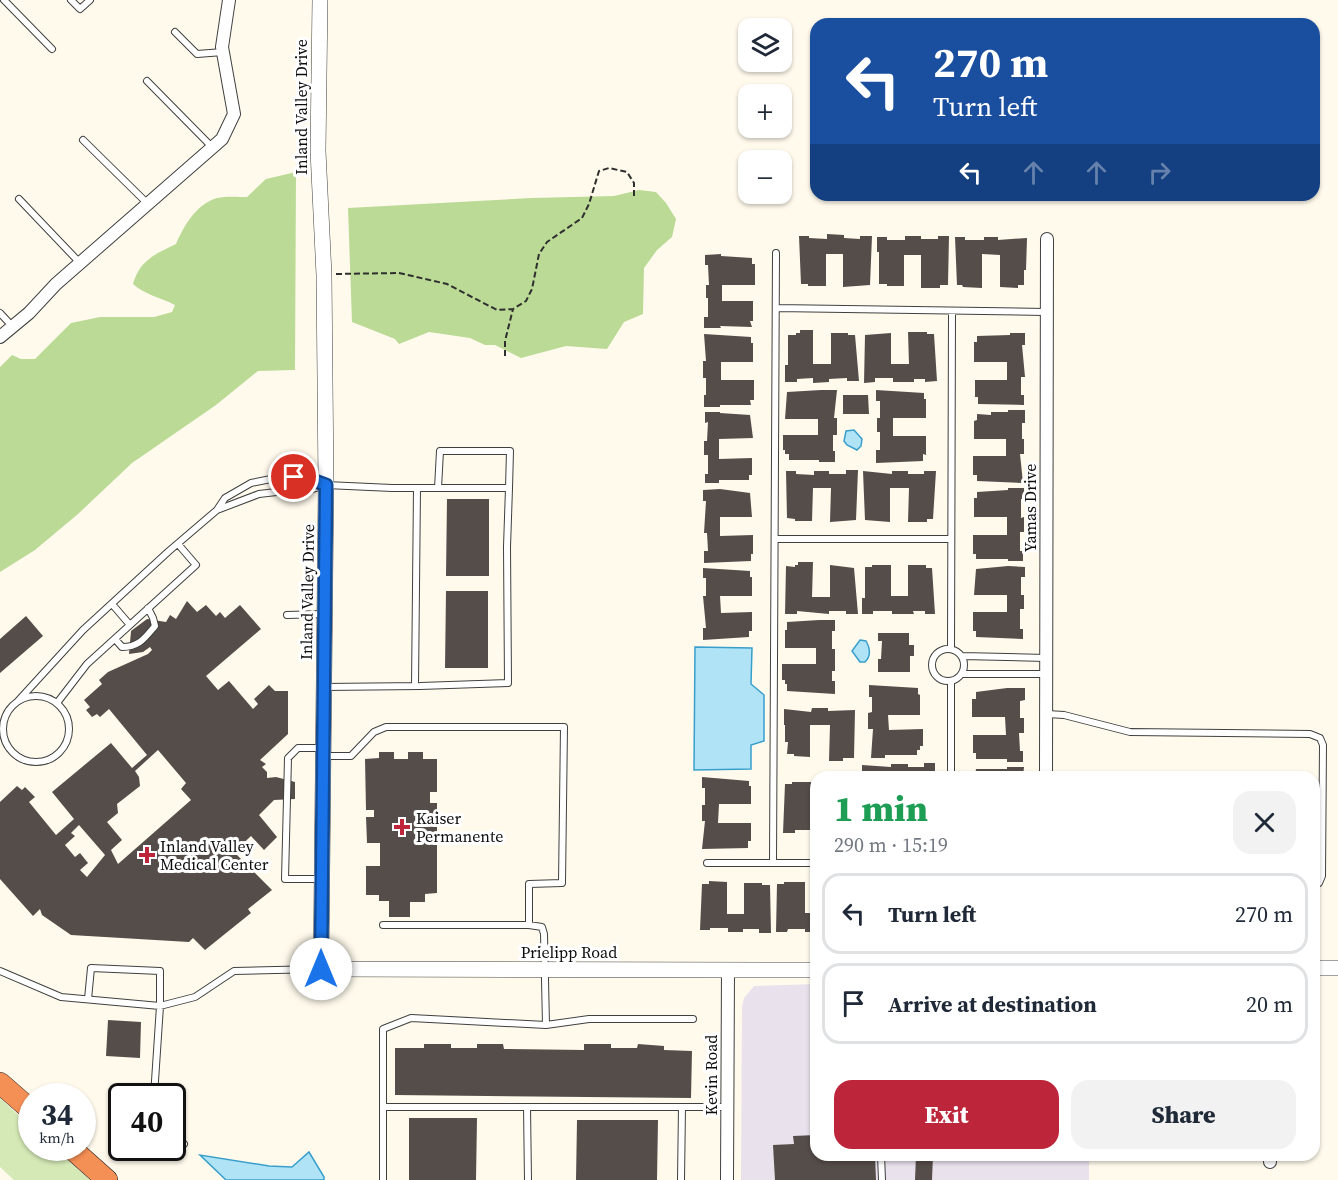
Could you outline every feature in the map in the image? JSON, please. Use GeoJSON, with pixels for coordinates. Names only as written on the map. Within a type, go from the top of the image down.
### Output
{"type":"FeatureCollection","features":[{"type":"Feature","properties":{"kind":"highway"},"geometry":{"type":"LineString","coordinates":[[0,1083],[18,1099]]}},
{"type":"Feature","properties":{"kind":"highway"},"geometry":{"type":"LineString","coordinates":[[86,1161],[107,1180]]}},
{"type":"Feature","properties":{"kind":"street"},"geometry":{"type":"LineString","coordinates":[[0,337],[80,263],[222,139],[234,114],[223,52],[229,0]]}},
{"type":"Feature","properties":{"kind":"street","name":"Inland Valley Drive"},"geometry":{"type":"LineString","coordinates":[[320,0],[318,151],[324,275],[326,485],[321,969]]}},
{"type":"Feature","properties":{"kind":"street","name":"Yamas Drive"},"geometry":{"type":"LineString","coordinates":[[1046,771],[1047,239]]}},
{"type":"Feature","properties":{"kind":"street"},"geometry":{"type":"LineString","coordinates":[[1320,968],[1338,968]]}},
{"type":"Feature","properties":{"kind":"street","name":"Prielipp Road"},"geometry":{"type":"LineString","coordinates":[[321,969],[810,970]]}},
{"type":"Feature","properties":{"kind":"street","name":"Kevin Road"},"geometry":{"type":"LineString","coordinates":[[727,1180],[728,970]]}},
{"type":"Feature","properties":{"kind":"lane"},"geometry":{"type":"LineString","coordinates":[[3,0],[52,49]]}},
{"type":"Feature","properties":{"kind":"lane"},"geometry":{"type":"LineString","coordinates":[[71,0],[80,9],[90,0]]}},
{"type":"Feature","properties":{"kind":"lane"},"geometry":{"type":"LineString","coordinates":[[175,32],[197,54],[223,52]]}},
{"type":"Feature","properties":{"kind":"lane"},"geometry":{"type":"LineString","coordinates":[[147,81],[212,147]]}},
{"type":"Feature","properties":{"kind":"lane"},"geometry":{"type":"LineString","coordinates":[[83,140],[148,204]]}},
{"type":"Feature","properties":{"kind":"lane"},"geometry":{"type":"LineString","coordinates":[[19,199],[80,263]]}},
{"type":"Feature","properties":{"kind":"lane"},"geometry":{"type":"LineString","coordinates":[[773,863],[776,253]]}},
{"type":"Feature","properties":{"kind":"lane"},"geometry":{"type":"LineString","coordinates":[[776,308],[1047,312]]}},
{"type":"Feature","properties":{"kind":"lane"},"geometry":{"type":"LineString","coordinates":[[951,649],[952,311]]}},
{"type":"Feature","properties":{"kind":"lane"},"geometry":{"type":"LineString","coordinates":[[0,314],[13,327]]}},
{"type":"Feature","properties":{"kind":"lane"},"geometry":{"type":"LineString","coordinates":[[324,687],[508,683],[507,548],[510,451],[440,451],[438,488]]}},
{"type":"Feature","properties":{"kind":"lane"},"geometry":{"type":"LineString","coordinates":[[18,700],[27,696],[48,698],[57,703],[64,712],[69,733],[66,743],[51,758],[40,762],[29,761],[10,750],[2,731],[2,721],[11,706],[112,604],[217,510],[225,498],[237,490],[267,479],[281,477],[307,478],[326,485],[509,488]]}},
{"type":"Feature","properties":{"kind":"lane"},"geometry":{"type":"LineString","coordinates":[[217,510],[259,494],[306,491],[326,485]]}},
{"type":"Feature","properties":{"kind":"lane"},"geometry":{"type":"LineString","coordinates":[[415,686],[417,488]]}},
{"type":"Feature","properties":{"kind":"lane"},"geometry":{"type":"LineString","coordinates":[[775,539],[951,539]]}},
{"type":"Feature","properties":{"kind":"lane"},"geometry":{"type":"LineString","coordinates":[[57,703],[87,664],[196,565],[178,544]]}},
{"type":"Feature","properties":{"kind":"lane"},"geometry":{"type":"LineString","coordinates":[[112,604],[130,625]]}},
{"type":"Feature","properties":{"kind":"lane"},"geometry":{"type":"LineString","coordinates":[[115,639],[122,647],[134,647],[146,636],[155,626],[148,608]]}},
{"type":"Feature","properties":{"kind":"lane"},"geometry":{"type":"LineString","coordinates":[[287,615],[324,614]]}},
{"type":"Feature","properties":{"kind":"lane"},"geometry":{"type":"LineString","coordinates":[[1046,658],[962,656],[951,649],[938,652],[932,661],[936,676],[946,681],[951,681],[962,674],[1046,674]]}},
{"type":"Feature","properties":{"kind":"lane"},"geometry":{"type":"LineString","coordinates":[[962,656],[964,666],[962,674]]}},
{"type":"Feature","properties":{"kind":"lane"},"geometry":{"type":"LineString","coordinates":[[951,681],[951,771]]}},
{"type":"Feature","properties":{"kind":"lane"},"geometry":{"type":"LineString","coordinates":[[1046,714],[1064,716],[1130,732],[1310,734],[1320,738],[1323,745],[1322,876],[1320,881]]}},
{"type":"Feature","properties":{"kind":"lane"},"geometry":{"type":"LineString","coordinates":[[321,879],[285,879],[288,758],[298,748],[351,756],[374,732],[386,727],[564,727],[562,883],[529,884],[529,925]]}},
{"type":"Feature","properties":{"kind":"lane"},"geometry":{"type":"LineString","coordinates":[[707,863],[810,863]]}},
{"type":"Feature","properties":{"kind":"lane"},"geometry":{"type":"LineString","coordinates":[[383,926],[529,925],[542,927],[546,970],[546,1025]]}},
{"type":"Feature","properties":{"kind":"lane"},"geometry":{"type":"LineString","coordinates":[[88,999],[91,968],[160,971],[155,1083]]}},
{"type":"Feature","properties":{"kind":"lane"},"geometry":{"type":"LineString","coordinates":[[0,971],[61,997],[160,1006],[195,997],[234,971],[321,969]]}},
{"type":"Feature","properties":{"kind":"lane"},"geometry":{"type":"LineString","coordinates":[[383,1180],[383,1029],[411,1018],[546,1025],[589,1018],[693,1019]]}},
{"type":"Feature","properties":{"kind":"lane"},"geometry":{"type":"LineString","coordinates":[[383,1107],[727,1107]]}},
{"type":"Feature","properties":{"kind":"lane"},"geometry":{"type":"LineString","coordinates":[[527,1107],[528,1180]]}},
{"type":"Feature","properties":{"kind":"lane"},"geometry":{"type":"LineString","coordinates":[[681,1107],[681,1180]]}},
{"type":"Feature","properties":{"kind":"lane"},"geometry":{"type":"LineString","coordinates":[[881,1161],[882,1180]]}},
{"type":"Feature","properties":{"kind":"path"},"geometry":{"type":"LineString","coordinates":[[324,275],[399,273],[447,284],[497,310],[513,309],[526,301],[532,289],[539,254],[546,242],[582,218],[590,204],[599,171],[609,168],[627,172],[634,183],[634,199]]}},
{"type":"Feature","properties":{"kind":"path"},"geometry":{"type":"LineString","coordinates":[[505,356],[505,341],[513,309]]}},
{"type":"Feature","properties":{"kind":"shaded area"},"geometry":{"type":"Polygon","coordinates":[[[810,984],[810,1161],[1089,1161],[1089,1180],[741,1180],[742,1007],[744,998],[754,986],[810,984]]]}},
{"type":"Feature","properties":{"kind":"green space"},"geometry":{"type":"Polygon","coordinates":[[[296,172],[295,370],[258,371],[216,405],[132,463],[78,514],[35,550],[0,572],[0,367],[12,355],[21,359],[35,359],[71,323],[100,317],[154,317],[172,312],[175,305],[133,284],[139,269],[149,259],[176,244],[192,216],[203,205],[221,197],[247,197],[266,179],[296,172]]]}},
{"type":"Feature","properties":{"kind":"green space"},"geometry":{"type":"Polygon","coordinates":[[[639,190],[656,192],[676,219],[672,237],[657,250],[644,268],[643,314],[624,322],[607,349],[566,346],[521,358],[495,345],[485,345],[470,338],[429,332],[399,344],[395,339],[352,322],[348,208],[614,196],[639,190]]]}},
{"type":"Feature","properties":{"kind":"green space"},"geometry":{"type":"Polygon","coordinates":[[[0,1098],[18,1115],[18,1161],[69,1161],[90,1180],[14,1180],[0,1167],[0,1098]]]}},
{"type":"Feature","properties":{"kind":"water"},"geometry":{"type":"Polygon","coordinates":[[[854,430],[862,439],[861,446],[857,450],[844,441],[846,431],[854,430]]]}},
{"type":"Feature","properties":{"kind":"water"},"geometry":{"type":"Polygon","coordinates":[[[860,640],[866,641],[869,649],[865,662],[860,662],[852,651],[860,640]]]}},
{"type":"Feature","properties":{"kind":"water"},"geometry":{"type":"Polygon","coordinates":[[[695,647],[752,648],[751,684],[764,695],[764,741],[751,745],[751,769],[694,770],[695,647]]]}},
{"type":"Feature","properties":{"kind":"water"},"geometry":{"type":"Polygon","coordinates":[[[309,1152],[324,1180],[226,1180],[200,1155],[269,1166],[292,1167],[309,1152]]]}},
{"type":"Feature","properties":{"kind":"building"},"geometry":{"type":"Polygon","coordinates":[[[827,234],[860,239],[860,236],[872,236],[870,285],[843,287],[843,254],[826,254],[826,286],[801,284],[799,236],[827,239],[827,234]]]}},
{"type":"Feature","properties":{"kind":"building"},"geometry":{"type":"Polygon","coordinates":[[[905,236],[938,239],[938,236],[949,236],[948,285],[940,285],[940,288],[921,288],[921,255],[904,255],[904,286],[879,284],[877,237],[887,237],[887,240],[905,240],[905,236]]]}},
{"type":"Feature","properties":{"kind":"building"},"geometry":{"type":"Polygon","coordinates":[[[955,237],[965,237],[965,240],[984,240],[984,237],[998,237],[998,240],[1027,238],[1024,285],[1018,285],[1018,288],[1000,287],[1000,255],[982,254],[982,288],[957,285],[955,237]]]}},
{"type":"Feature","properties":{"kind":"building"},"geometry":{"type":"Polygon","coordinates":[[[721,254],[721,256],[752,258],[752,264],[755,264],[755,285],[722,285],[722,301],[753,301],[753,321],[750,321],[752,327],[704,328],[704,317],[708,317],[706,285],[709,285],[705,255],[721,254]]]}},
{"type":"Feature","properties":{"kind":"building"},"geometry":{"type":"Polygon","coordinates":[[[800,330],[813,330],[813,364],[831,364],[831,333],[855,335],[859,381],[847,381],[847,378],[813,383],[813,378],[785,382],[785,365],[788,365],[788,335],[796,335],[800,333],[800,330]]]}},
{"type":"Feature","properties":{"kind":"building"},"geometry":{"type":"Polygon","coordinates":[[[908,332],[934,334],[937,381],[925,382],[925,379],[914,379],[914,382],[893,382],[893,378],[875,378],[875,382],[864,383],[865,335],[891,333],[891,364],[909,364],[908,332]]]}},
{"type":"Feature","properties":{"kind":"building"},"geometry":{"type":"Polygon","coordinates":[[[1010,333],[1025,333],[1025,345],[1022,345],[1025,377],[1021,377],[1021,395],[1024,395],[1024,405],[978,404],[978,397],[975,397],[975,380],[1007,380],[1007,362],[974,362],[974,342],[977,342],[977,336],[1010,335],[1010,333]]]}},
{"type":"Feature","properties":{"kind":"building"},"geometry":{"type":"Polygon","coordinates":[[[704,334],[751,337],[753,362],[721,362],[721,380],[754,380],[754,400],[750,400],[751,405],[704,407],[706,378],[703,378],[703,361],[706,361],[704,334]]]}},
{"type":"Feature","properties":{"kind":"building"},"geometry":{"type":"Polygon","coordinates":[[[837,390],[834,418],[837,418],[837,435],[833,435],[835,462],[789,460],[789,454],[785,454],[783,450],[783,435],[818,435],[818,419],[785,419],[787,392],[837,390]]]}},
{"type":"Feature","properties":{"kind":"building"},"geometry":{"type":"Polygon","coordinates":[[[876,390],[924,393],[926,418],[893,418],[893,436],[926,436],[926,455],[923,454],[923,461],[876,463],[876,450],[880,450],[877,418],[880,418],[880,401],[876,401],[876,390]]]}},
{"type":"Feature","properties":{"kind":"building"},"geometry":{"type":"Polygon","coordinates":[[[843,395],[868,395],[869,414],[843,414],[843,395]]]}},
{"type":"Feature","properties":{"kind":"building"},"geometry":{"type":"Polygon","coordinates":[[[1008,410],[1025,410],[1025,423],[1022,423],[1024,454],[1020,454],[1023,483],[977,481],[977,475],[973,475],[973,456],[1006,456],[1006,439],[974,439],[974,421],[977,420],[977,414],[991,415],[991,412],[1008,412],[1008,410]]]}},
{"type":"Feature","properties":{"kind":"building"},"geometry":{"type":"Polygon","coordinates":[[[705,412],[750,415],[753,438],[719,439],[719,459],[752,458],[752,475],[749,475],[749,480],[719,480],[719,483],[705,483],[705,474],[708,474],[708,455],[704,455],[704,441],[707,441],[708,422],[705,423],[705,412]]]}},
{"type":"Feature","properties":{"kind":"building"},"geometry":{"type":"Polygon","coordinates":[[[846,470],[858,470],[856,520],[830,522],[831,488],[813,488],[812,521],[795,521],[795,519],[787,518],[786,471],[814,475],[814,471],[846,474],[846,470]]]}},
{"type":"Feature","properties":{"kind":"building"},"geometry":{"type":"Polygon","coordinates":[[[863,471],[892,474],[892,471],[908,471],[908,474],[924,474],[924,471],[936,471],[933,519],[927,519],[927,522],[908,522],[909,488],[890,488],[890,522],[865,520],[863,471]]]}},
{"type":"Feature","properties":{"kind":"building"},"geometry":{"type":"Polygon","coordinates":[[[1008,488],[1024,488],[1024,499],[1021,499],[1021,518],[1024,517],[1024,532],[1020,532],[1020,551],[1023,551],[1023,561],[976,559],[976,554],[973,554],[973,535],[1007,535],[1007,517],[974,517],[974,498],[977,498],[977,492],[1008,490],[1008,488]]]}},
{"type":"Feature","properties":{"kind":"building"},"geometry":{"type":"Polygon","coordinates":[[[720,489],[750,493],[752,517],[720,517],[720,536],[753,535],[751,561],[704,563],[704,551],[708,551],[707,533],[704,533],[706,501],[703,501],[703,490],[720,489]]]}},
{"type":"Feature","properties":{"kind":"building"},"geometry":{"type":"Polygon","coordinates":[[[447,499],[489,499],[489,576],[446,576],[447,499]]]}},
{"type":"Feature","properties":{"kind":"building"},"geometry":{"type":"Polygon","coordinates":[[[798,562],[813,562],[812,597],[830,597],[830,565],[854,568],[858,614],[846,614],[846,611],[829,611],[829,614],[797,611],[797,614],[785,614],[786,566],[795,567],[798,562]]]}},
{"type":"Feature","properties":{"kind":"building"},"geometry":{"type":"Polygon","coordinates":[[[872,565],[891,565],[891,596],[908,596],[908,565],[926,565],[926,568],[932,568],[935,614],[925,614],[925,611],[913,611],[914,614],[892,614],[892,611],[873,611],[873,614],[862,614],[862,598],[865,598],[865,567],[872,567],[872,565]]]}},
{"type":"Feature","properties":{"kind":"building"},"geometry":{"type":"Polygon","coordinates":[[[1025,567],[1025,577],[1021,577],[1024,609],[1020,609],[1020,629],[1023,629],[1023,639],[976,637],[976,631],[973,631],[973,612],[1007,612],[1007,595],[974,595],[976,569],[1025,567]]]}},
{"type":"Feature","properties":{"kind":"building"},"geometry":{"type":"Polygon","coordinates":[[[703,568],[750,571],[752,596],[720,596],[721,613],[752,612],[752,631],[749,631],[749,637],[703,640],[703,628],[706,628],[703,596],[706,596],[706,578],[703,578],[703,568]]]}},
{"type":"Feature","properties":{"kind":"building"},"geometry":{"type":"Polygon","coordinates":[[[446,591],[488,591],[488,668],[445,668],[446,591]]]}},
{"type":"Feature","properties":{"kind":"building"},"geometry":{"type":"Polygon","coordinates":[[[187,601],[197,612],[206,605],[216,616],[220,612],[225,618],[240,605],[261,629],[206,676],[218,690],[229,681],[253,709],[258,704],[254,699],[269,685],[275,691],[288,691],[288,734],[260,760],[266,764],[262,767],[267,772],[267,778],[276,777],[295,782],[295,799],[274,800],[259,815],[277,837],[264,850],[251,836],[234,852],[272,890],[248,909],[251,913],[205,950],[193,938],[189,942],[71,935],[42,915],[40,909],[33,916],[0,879],[0,802],[17,786],[22,790],[25,787],[35,797],[29,802],[56,835],[74,819],[52,792],[111,743],[132,768],[147,755],[109,709],[100,717],[97,714],[92,717],[86,710],[90,707],[84,700],[102,684],[99,680],[108,672],[152,650],[150,647],[143,652],[129,654],[131,631],[147,619],[166,622],[170,615],[176,619],[187,601]],[[158,750],[135,771],[139,777],[140,786],[117,804],[118,813],[107,822],[122,840],[111,850],[118,864],[191,800],[181,789],[186,783],[158,750]],[[79,825],[71,833],[75,836],[65,845],[75,857],[80,853],[88,863],[80,870],[87,877],[105,855],[79,825]]]}},
{"type":"Feature","properties":{"kind":"building"},"geometry":{"type":"Polygon","coordinates":[[[26,616],[43,636],[0,673],[0,639],[26,616]]]}},
{"type":"Feature","properties":{"kind":"building"},"geometry":{"type":"Polygon","coordinates":[[[835,620],[835,631],[832,631],[832,649],[835,649],[835,671],[832,671],[832,681],[835,681],[835,694],[787,691],[787,684],[785,680],[782,680],[782,664],[816,664],[816,648],[785,648],[787,622],[835,620]]]}},
{"type":"Feature","properties":{"kind":"building"},"geometry":{"type":"Polygon","coordinates":[[[878,633],[909,633],[909,645],[914,645],[914,656],[910,656],[910,672],[878,672],[882,641],[878,641],[878,633]]]}},
{"type":"Feature","properties":{"kind":"building"},"geometry":{"type":"Polygon","coordinates":[[[869,685],[918,688],[920,715],[888,715],[889,730],[923,729],[923,746],[917,750],[917,755],[885,755],[885,758],[871,758],[873,729],[868,729],[868,713],[872,712],[869,685]]]}},
{"type":"Feature","properties":{"kind":"building"},"geometry":{"type":"Polygon","coordinates":[[[1025,688],[1025,700],[1020,701],[1020,718],[1024,718],[1024,733],[1019,733],[1023,762],[1007,762],[1007,759],[976,759],[976,753],[973,753],[973,735],[1006,735],[1005,717],[972,717],[972,699],[976,699],[976,692],[1025,688]]]}},
{"type":"Feature","properties":{"kind":"building"},"geometry":{"type":"Polygon","coordinates":[[[812,708],[828,708],[828,711],[855,710],[854,758],[829,761],[830,725],[810,725],[810,757],[787,754],[784,709],[811,712],[812,708]]]}},
{"type":"Feature","properties":{"kind":"building","name":"Kaiser Permanente"},"geometry":{"type":"Polygon","coordinates":[[[379,752],[394,752],[394,759],[408,759],[408,752],[423,752],[423,759],[437,759],[437,792],[430,792],[430,803],[437,803],[437,837],[431,837],[431,843],[437,843],[437,893],[425,894],[425,902],[410,902],[410,917],[389,917],[389,901],[379,901],[379,895],[366,895],[366,866],[380,866],[380,843],[367,843],[366,817],[374,817],[374,810],[366,810],[365,759],[379,758],[379,752]]]}},
{"type":"Feature","properties":{"kind":"building"},"geometry":{"type":"Polygon","coordinates":[[[924,763],[935,763],[935,771],[862,771],[862,765],[891,767],[891,764],[908,764],[908,767],[924,767],[924,763]]]}},
{"type":"Feature","properties":{"kind":"building"},"geometry":{"type":"Polygon","coordinates":[[[1007,767],[1024,767],[1024,771],[976,771],[976,769],[1007,769],[1007,767]]]}},
{"type":"Feature","properties":{"kind":"building"},"geometry":{"type":"Polygon","coordinates":[[[702,777],[749,781],[751,804],[719,804],[718,823],[751,823],[751,841],[748,841],[748,848],[702,849],[705,821],[702,821],[702,805],[705,805],[705,788],[702,788],[702,777]]]}},
{"type":"Feature","properties":{"kind":"building"},"geometry":{"type":"Polygon","coordinates":[[[792,782],[810,782],[810,830],[783,833],[785,784],[792,784],[792,782]]]}},
{"type":"Feature","properties":{"kind":"building"},"geometry":{"type":"Polygon","coordinates":[[[709,881],[727,882],[727,914],[744,914],[744,883],[770,885],[771,933],[759,933],[759,929],[743,929],[743,932],[728,932],[728,928],[700,930],[702,884],[709,884],[709,881]]]}},
{"type":"Feature","properties":{"kind":"building"},"geometry":{"type":"Polygon","coordinates":[[[784,882],[805,882],[805,913],[810,913],[810,932],[805,932],[805,929],[788,929],[787,932],[776,932],[777,884],[784,884],[784,882]]]}},
{"type":"Feature","properties":{"kind":"building"},"geometry":{"type":"Polygon","coordinates":[[[108,1020],[141,1022],[140,1058],[106,1056],[108,1020]]]}},
{"type":"Feature","properties":{"kind":"building"},"geometry":{"type":"Polygon","coordinates":[[[424,1044],[451,1044],[451,1048],[477,1048],[477,1044],[503,1044],[504,1049],[584,1050],[584,1044],[611,1044],[611,1048],[637,1048],[638,1044],[664,1046],[664,1050],[692,1051],[691,1098],[395,1095],[395,1048],[424,1048],[424,1044]]]}},
{"type":"Feature","properties":{"kind":"building"},"geometry":{"type":"Polygon","coordinates":[[[409,1118],[477,1118],[476,1180],[409,1180],[409,1118]]]}},
{"type":"Feature","properties":{"kind":"building"},"geometry":{"type":"Polygon","coordinates":[[[577,1120],[658,1120],[657,1180],[576,1180],[577,1120]]]}},
{"type":"Feature","properties":{"kind":"building"},"geometry":{"type":"Polygon","coordinates":[[[810,1135],[810,1161],[875,1161],[876,1180],[775,1180],[773,1145],[794,1144],[793,1136],[810,1135]]]}},
{"type":"Feature","properties":{"kind":"building"},"geometry":{"type":"Polygon","coordinates":[[[916,1161],[933,1161],[932,1180],[915,1180],[916,1161]]]}},
{"type":"Feature","properties":{"kind":"place","name":"Kaiser Permanente"},"geometry":{"type":"Point","coordinates":[402,827]}},
{"type":"Feature","properties":{"kind":"place","name":"Inland Valley Medical Center"},"geometry":{"type":"Point","coordinates":[147,855]}},
{"type":"Feature","properties":{"kind":"route"},"geometry":{"type":"LineString","coordinates":[[294,477],[307,478],[326,485],[321,969]]}}]}
